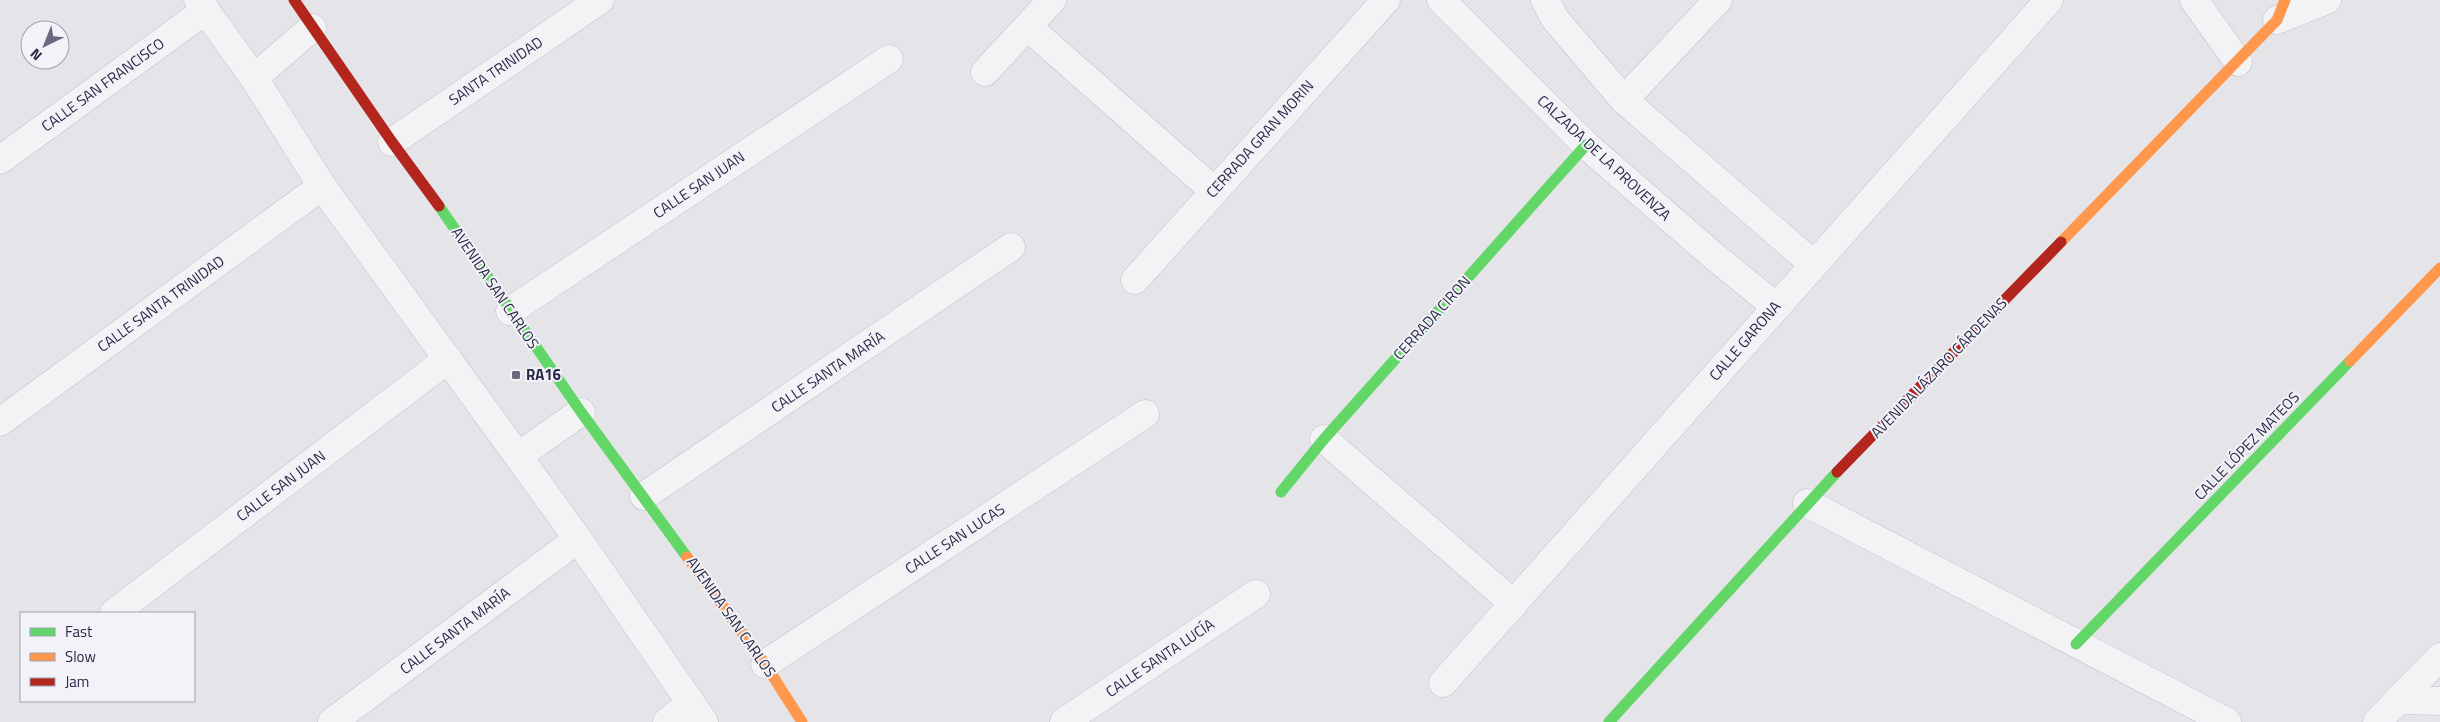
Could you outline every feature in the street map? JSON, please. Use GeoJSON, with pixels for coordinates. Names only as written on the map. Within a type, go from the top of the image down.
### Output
{"type":"FeatureCollection","features":[{"type":"Feature","properties":{"kind":"street","name":"AVENIDA SAN CARLOS"},"geometry":{"type":"LineString","coordinates":[[294,0],[392,142],[443,211],[581,412],[765,664],[802,722]]}},
{"type":"Feature","properties":{"kind":"street","name":"SANTA TRINIDAD"},"geometry":{"type":"LineString","coordinates":[[392,142],[600,0]]}},
{"type":"Feature","properties":{"kind":"street"},"geometry":{"type":"LineString","coordinates":[[985,72],[1052,0]]}},
{"type":"Feature","properties":{"kind":"street","name":"CERRADA GRAN MORIN"},"geometry":{"type":"LineString","coordinates":[[1134,280],[1386,0]]}},
{"type":"Feature","properties":{"kind":"street","name":"CALZADA DE LA PROVENZA"},"geometry":{"type":"LineString","coordinates":[[1441,0],[1586,146],[1775,306]]}},
{"type":"Feature","properties":{"kind":"street"},"geometry":{"type":"LineString","coordinates":[[1545,0],[1554,19],[1624,100],[1813,264]]}},
{"type":"Feature","properties":{"kind":"street"},"geometry":{"type":"LineString","coordinates":[[1624,100],[1718,0]]}},
{"type":"Feature","properties":{"kind":"street","name":"CALLE GARONA"},"geometry":{"type":"LineString","coordinates":[[1443,683],[1775,306],[2049,0]]}},
{"type":"Feature","properties":{"kind":"street"},"geometry":{"type":"LineString","coordinates":[[2194,0],[2238,62]]}},
{"type":"Feature","properties":{"kind":"street","name":"AVENIDA LÁZARO CÁRDENAS"},"geometry":{"type":"LineString","coordinates":[[1609,722],[1807,503],[2238,62],[2281,10],[2327,0]]}},
{"type":"Feature","properties":{"kind":"street"},"geometry":{"type":"LineString","coordinates":[[202,5],[254,78],[322,186],[578,539],[698,712],[667,722]]}},
{"type":"Feature","properties":{"kind":"street","name":"CALLE SAN FRANCISCO"},"geometry":{"type":"LineString","coordinates":[[0,160],[202,5]]}},
{"type":"Feature","properties":{"kind":"street"},"geometry":{"type":"LineString","coordinates":[[1028,27],[1213,190]]}},
{"type":"Feature","properties":{"kind":"street"},"geometry":{"type":"LineString","coordinates":[[254,78],[312,28]]}},
{"type":"Feature","properties":{"kind":"street","name":"CALLE SAN JUAN"},"geometry":{"type":"LineString","coordinates":[[510,311],[889,59]]}},
{"type":"Feature","properties":{"kind":"street","name":"CERRADA CIRON"},"geometry":{"type":"LineString","coordinates":[[1281,492],[1324,439],[1586,146]]}},
{"type":"Feature","properties":{"kind":"street","name":"CALLE SANTA TRINIDAD"},"geometry":{"type":"LineString","coordinates":[[0,422],[322,186]]}},
{"type":"Feature","properties":{"kind":"street","name":"CALLE SANTA MARÍA"},"geometry":{"type":"LineString","coordinates":[[644,496],[1011,248]]}},
{"type":"Feature","properties":{"kind":"street","name":"CALLE LÓPEZ MATEOS"},"geometry":{"type":"LineString","coordinates":[[2076,644],[2440,268]]}},
{"type":"Feature","properties":{"kind":"street","name":"CALLE SAN JUAN"},"geometry":{"type":"LineString","coordinates":[[115,612],[448,359]]}},
{"type":"Feature","properties":{"kind":"street"},"geometry":{"type":"LineString","coordinates":[[518,456],[581,412]]}},
{"type":"Feature","properties":{"kind":"street","name":"CALLE SAN LUCAS"},"geometry":{"type":"LineString","coordinates":[[765,664],[1145,414]]}},
{"type":"Feature","properties":{"kind":"street"},"geometry":{"type":"LineString","coordinates":[[1324,439],[1514,604]]}},
{"type":"Feature","properties":{"kind":"street"},"geometry":{"type":"LineString","coordinates":[[1807,503],[2227,722]]}},
{"type":"Feature","properties":{"kind":"street","name":"CALLE SANTA MARÍA"},"geometry":{"type":"LineString","coordinates":[[332,722],[578,539]]}},
{"type":"Feature","properties":{"kind":"street","name":"CALLE SANTA LUCÍA"},"geometry":{"type":"LineString","coordinates":[[1064,722],[1256,594]]}},
{"type":"Feature","properties":{"kind":"street"},"geometry":{"type":"LineString","coordinates":[[2377,722],[2440,657]]}},
{"type":"Feature","properties":{"kind":"street"},"geometry":{"type":"LineString","coordinates":[[2397,700],[2440,701]]}},
{"type":"Feature","properties":{"kind":"traffic: fast"},"geometry":{"type":"LineString","coordinates":[[1281,492],[1324,439],[1586,145]]}},
{"type":"Feature","properties":{"kind":"traffic: fast"},"geometry":{"type":"LineString","coordinates":[[439,206],[581,412],[687,557]]}},
{"type":"Feature","properties":{"kind":"traffic: fast"},"geometry":{"type":"LineString","coordinates":[[2076,644],[2350,361]]}},
{"type":"Feature","properties":{"kind":"traffic: fast"},"geometry":{"type":"LineString","coordinates":[[1609,722],[1837,472]]}},
{"type":"Feature","properties":{"kind":"traffic: slow"},"geometry":{"type":"LineString","coordinates":[[2061,242],[2277,20],[2285,0]]}},
{"type":"Feature","properties":{"kind":"traffic: slow"},"geometry":{"type":"LineString","coordinates":[[2350,361],[2440,268]]}},
{"type":"Feature","properties":{"kind":"traffic: slow"},"geometry":{"type":"LineString","coordinates":[[687,557],[765,664],[802,722]]}},
{"type":"Feature","properties":{"kind":"traffic: jam"},"geometry":{"type":"LineString","coordinates":[[294,0],[392,142],[439,206]]}},
{"type":"Feature","properties":{"kind":"traffic: jam"},"geometry":{"type":"LineString","coordinates":[[1837,472],[2061,242]]}},
{"type":"Feature","properties":{"kind":"place","name":"RA16"},"geometry":{"type":"Point","coordinates":[516,375]}}]}
